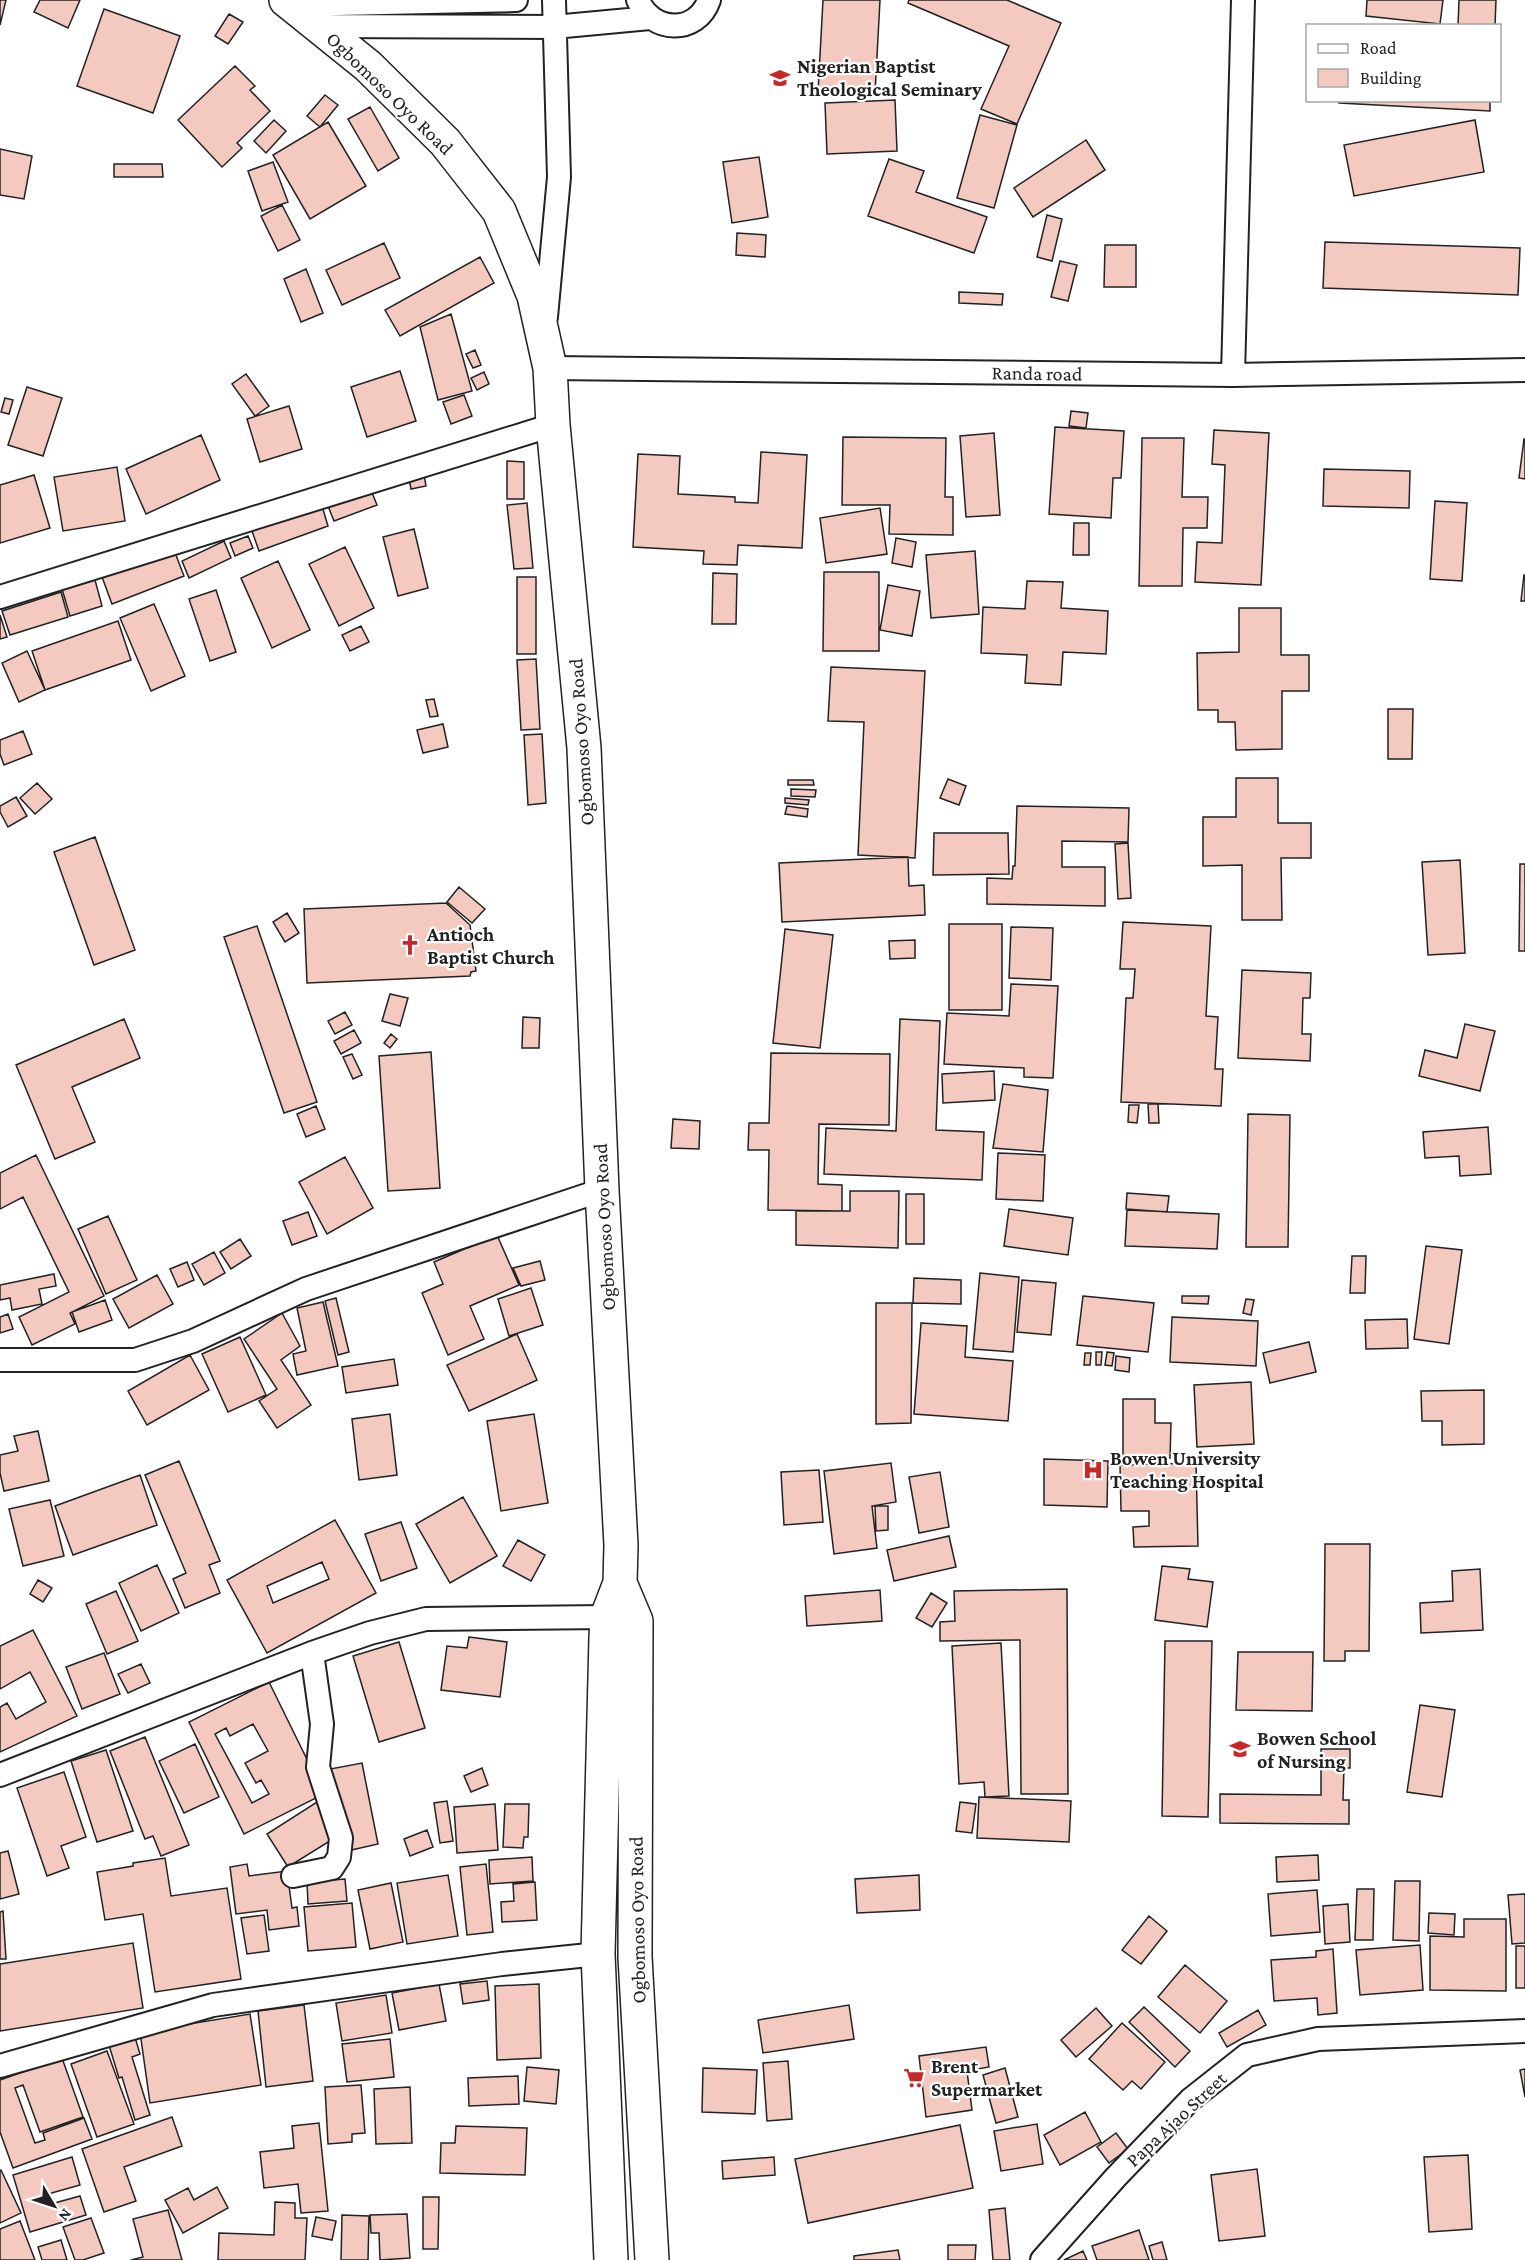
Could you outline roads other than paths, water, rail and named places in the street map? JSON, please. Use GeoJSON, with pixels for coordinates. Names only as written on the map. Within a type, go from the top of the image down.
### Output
{"type":"FeatureCollection","features":[{"type":"Feature","properties":{"kind":"highway","name":"Ogbomoso Oyo Road"},"geometry":{"type":"LineString","coordinates":[[289,2],[368,66],[445,142],[499,212],[534,296],[547,355],[584,748],[602,1191],[621,1545],[620,1583],[635,1957],[652,2260]]}},
{"type":"Feature","properties":{"kind":"highway","name":"Ogbomoso Oyo Road"},"geometry":{"type":"LineString","coordinates":[[611,2260],[598,1954],[622,1618]]}},
{"type":"Feature","properties":{"kind":"street"},"geometry":{"type":"LineString","coordinates":[[289,2],[516,0]]}},
{"type":"Feature","properties":{"kind":"street"},"geometry":{"type":"LineString","coordinates":[[547,355],[559,177],[554,0]]}},
{"type":"Feature","properties":{"kind":"street"},"geometry":{"type":"LineString","coordinates":[[319,26],[554,27],[644,9],[660,24],[670,26],[681,25],[700,15],[709,0]]}},
{"type":"Feature","properties":{"kind":"street"},"geometry":{"type":"LineString","coordinates":[[1233,375],[1243,0]]}},
{"type":"Feature","properties":{"kind":"street","name":"Randa road"},"geometry":{"type":"LineString","coordinates":[[547,355],[1233,375],[1525,370]]}},
{"type":"Feature","properties":{"kind":"street"},"geometry":{"type":"LineString","coordinates":[[0,597],[553,425]]}},
{"type":"Feature","properties":{"kind":"street"},"geometry":{"type":"LineString","coordinates":[[0,1360],[135,1360],[193,1341],[306,1289],[602,1191]]}},
{"type":"Feature","properties":{"kind":"street"},"geometry":{"type":"LineString","coordinates":[[0,1775],[312,1653],[370,1633],[426,1619],[622,1618]]}},
{"type":"Feature","properties":{"kind":"street"},"geometry":{"type":"LineString","coordinates":[[292,1876],[332,1868],[339,1857],[341,1838],[318,1767],[322,1724],[312,1653]]}},
{"type":"Feature","properties":{"kind":"street"},"geometry":{"type":"LineString","coordinates":[[0,2066],[213,2005],[502,1964],[598,1954]]}},
{"type":"Feature","properties":{"kind":"street","name":"Papa Ajao Street"},"geometry":{"type":"LineString","coordinates":[[1042,2260],[1116,2177],[1190,2100],[1247,2055],[1318,2039],[1525,2031]]}},
{"type":"Feature","properties":{"kind":"place","name":"Nigerian Baptist Theological Seminary"},"geometry":{"type":"Point","coordinates":[780,78]}},
{"type":"Feature","properties":{"kind":"place","name":"Antioch Baptist Church"},"geometry":{"type":"Point","coordinates":[410,945]}},
{"type":"Feature","properties":{"kind":"place","name":"Bowen University Teaching Hospital"},"geometry":{"type":"Point","coordinates":[1093,1470]}},
{"type":"Feature","properties":{"kind":"place","name":"Bowen School of Nursing"},"geometry":{"type":"Point","coordinates":[1240,1749]}},
{"type":"Feature","properties":{"kind":"place","name":"Brent Supermarket"},"geometry":{"type":"Point","coordinates":[914,2078]}}]}
